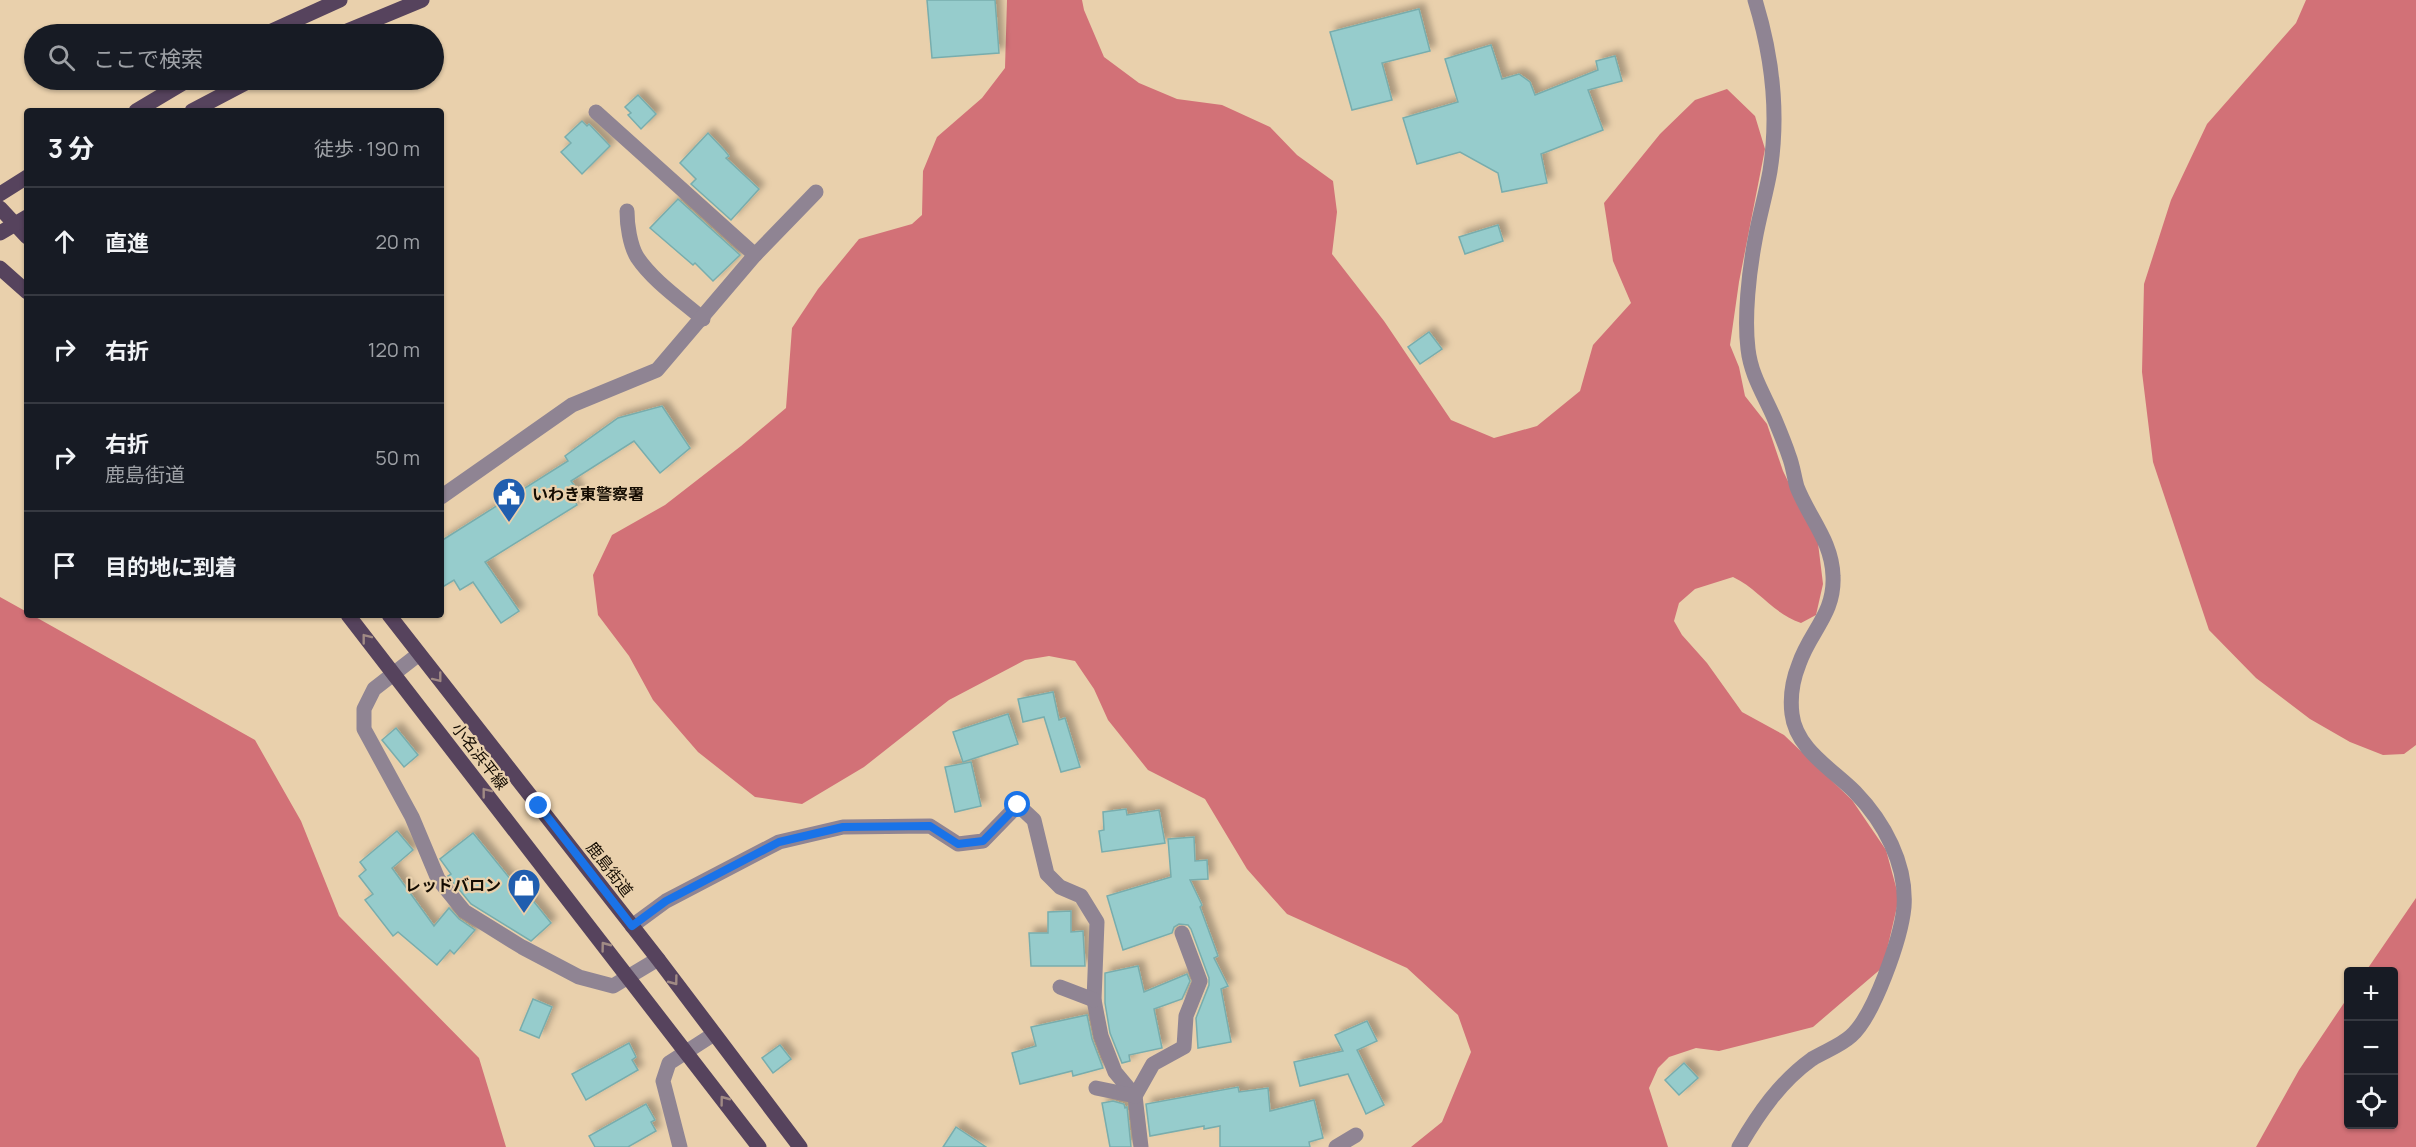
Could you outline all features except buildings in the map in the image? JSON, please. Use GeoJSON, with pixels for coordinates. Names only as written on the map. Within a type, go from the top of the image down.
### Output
{"type":"FeatureCollection","features":[{"type":"Feature","properties":{"kind":"main road"},"geometry":{"type":"LineString","coordinates":[[287,24],[340,0]]}},
{"type":"Feature","properties":{"kind":"main road"},"geometry":{"type":"LineString","coordinates":[[364,24],[422,0]]}},
{"type":"Feature","properties":{"kind":"main road"},"geometry":{"type":"LineString","coordinates":[[141,108],[171,90]]}},
{"type":"Feature","properties":{"kind":"main road"},"geometry":{"type":"LineString","coordinates":[[198,108],[232,90]]}},
{"type":"Feature","properties":{"kind":"main road"},"geometry":{"type":"LineString","coordinates":[[0,194],[24,179]]}},
{"type":"Feature","properties":{"kind":"main road"},"geometry":{"type":"LineString","coordinates":[[0,208],[21,220],[0,233]]}},
{"type":"Feature","properties":{"kind":"main road"},"geometry":{"type":"LineString","coordinates":[[0,268],[24,289]]}},
{"type":"Feature","properties":{"kind":"main road","name":"小名浜平線"},"geometry":{"type":"LineString","coordinates":[[350,618],[759,1147]]}},
{"type":"Feature","properties":{"kind":"main road","name":"鹿島街道"},"geometry":{"type":"LineString","coordinates":[[391,618],[658,959],[800,1147]]}},
{"type":"Feature","properties":{"kind":"street"},"geometry":{"type":"LineString","coordinates":[[1739,1147],[1756,1117],[1787,1080],[1813,1059],[1853,1035],[1882,983],[1901,925],[1904,905],[1903,877],[1891,841],[1857,794],[1803,743],[1792,718],[1792,695],[1799,662],[1823,621],[1832,597],[1833,575],[1830,550],[1798,488],[1790,457],[1754,376],[1748,351],[1748,310],[1754,243],[1770,170],[1774,108],[1772,72],[1755,0]]}},
{"type":"Feature","properties":{"kind":"street"},"geometry":{"type":"LineString","coordinates":[[596,112],[755,255]]}},
{"type":"Feature","properties":{"kind":"street"},"geometry":{"type":"LineString","coordinates":[[444,496],[572,405],[657,370],[703,319],[755,255],[816,192]]}},
{"type":"Feature","properties":{"kind":"street"},"geometry":{"type":"LineString","coordinates":[[627,211],[627,224],[636,256],[659,281],[703,319]]}},
{"type":"Feature","properties":{"kind":"street"},"geometry":{"type":"LineString","coordinates":[[419,654],[374,689],[364,709],[364,729],[412,817],[438,879],[464,911],[522,947],[579,977],[613,987],[658,959]]}},
{"type":"Feature","properties":{"kind":"street"},"geometry":{"type":"LineString","coordinates":[[632,926],[666,901],[779,842],[843,827],[930,826],[958,844],[983,841],[1018,805],[1034,820],[1047,874],[1060,887],[1081,896],[1097,921],[1094,1000],[1101,1036],[1115,1072],[1135,1096],[1141,1147]]}},
{"type":"Feature","properties":{"kind":"street"},"geometry":{"type":"LineString","coordinates":[[1135,1096],[1153,1064],[1184,1047],[1186,1016],[1200,981],[1182,933]]}},
{"type":"Feature","properties":{"kind":"street"},"geometry":{"type":"LineString","coordinates":[[1060,987],[1094,1000]]}},
{"type":"Feature","properties":{"kind":"street"},"geometry":{"type":"LineString","coordinates":[[680,1147],[663,1082],[669,1063],[714,1034]]}},
{"type":"Feature","properties":{"kind":"street"},"geometry":{"type":"LineString","coordinates":[[1096,1088],[1135,1096]]}},
{"type":"Feature","properties":{"kind":"street"},"geometry":{"type":"LineString","coordinates":[[1336,1147],[1356,1135]]}},
{"type":"Feature","properties":{"kind":"shaded area"},"geometry":{"type":"Polygon","coordinates":[[[1007,0],[1082,0],[1104,57],[1139,83],[1177,99],[1222,105],[1270,127],[1297,155],[1333,181],[1337,212],[1332,254],[1384,321],[1451,420],[1494,438],[1537,426],[1580,391],[1593,345],[1631,303],[1613,261],[1604,203],[1660,134],[1695,100],[1727,89],[1755,116],[1765,149],[1739,282],[1730,345],[1739,367],[1745,396],[1767,424],[1783,471],[1818,543],[1823,584],[1816,615],[1801,623],[1782,613],[1733,577],[1695,589],[1679,603],[1674,621],[1682,635],[1707,663],[1742,712],[1784,735],[1852,800],[1886,850],[1899,898],[1883,967],[1813,1027],[1719,1051],[1696,1048],[1669,1057],[1658,1068],[1649,1088],[1668,1147],[1411,1147],[1442,1122],[1471,1052],[1458,1015],[1407,968],[1287,914],[1247,869],[1205,799],[1148,770],[1108,720],[1094,689],[1075,661],[1049,656],[1025,660],[949,700],[864,767],[802,804],[755,797],[698,752],[653,700],[629,656],[598,615],[593,575],[612,535],[665,505],[786,408],[792,328],[818,289],[859,239],[912,224],[922,215],[923,171],[937,137],[982,98],[1005,68],[1007,0]]]}},
{"type":"Feature","properties":{"kind":"shaded area"},"geometry":{"type":"Polygon","coordinates":[[[2306,0],[2416,0],[2416,745],[2404,754],[2383,755],[2350,742],[2310,719],[2256,678],[2209,630],[2153,462],[2142,372],[2144,284],[2171,200],[2207,124],[2296,23],[2306,0]]]}},
{"type":"Feature","properties":{"kind":"shaded area"},"geometry":{"type":"Polygon","coordinates":[[[0,597],[24,610],[24,618],[37,618],[255,740],[301,821],[339,916],[479,1058],[506,1147],[0,1147],[0,597]]]}},
{"type":"Feature","properties":{"kind":"shaded area"},"geometry":{"type":"Polygon","coordinates":[[[2416,898],[2416,1147],[2256,1147],[2299,1070],[2344,1003],[2344,1129],[2398,1129],[2398,967],[2369,967],[2416,898]]]}},
{"type":"Feature","properties":{"kind":"place","name":"いわき東警察署"},"geometry":{"type":"Point","coordinates":[509,523]}},
{"type":"Feature","properties":{"kind":"place","name":"レッドバロン"},"geometry":{"type":"Point","coordinates":[524,914]}},
{"type":"Feature","properties":{"kind":"route"},"geometry":{"type":"LineString","coordinates":[[539,806],[632,926],[666,901],[779,842],[843,827],[930,826],[958,844],[983,841],[1018,805]]}}]}
